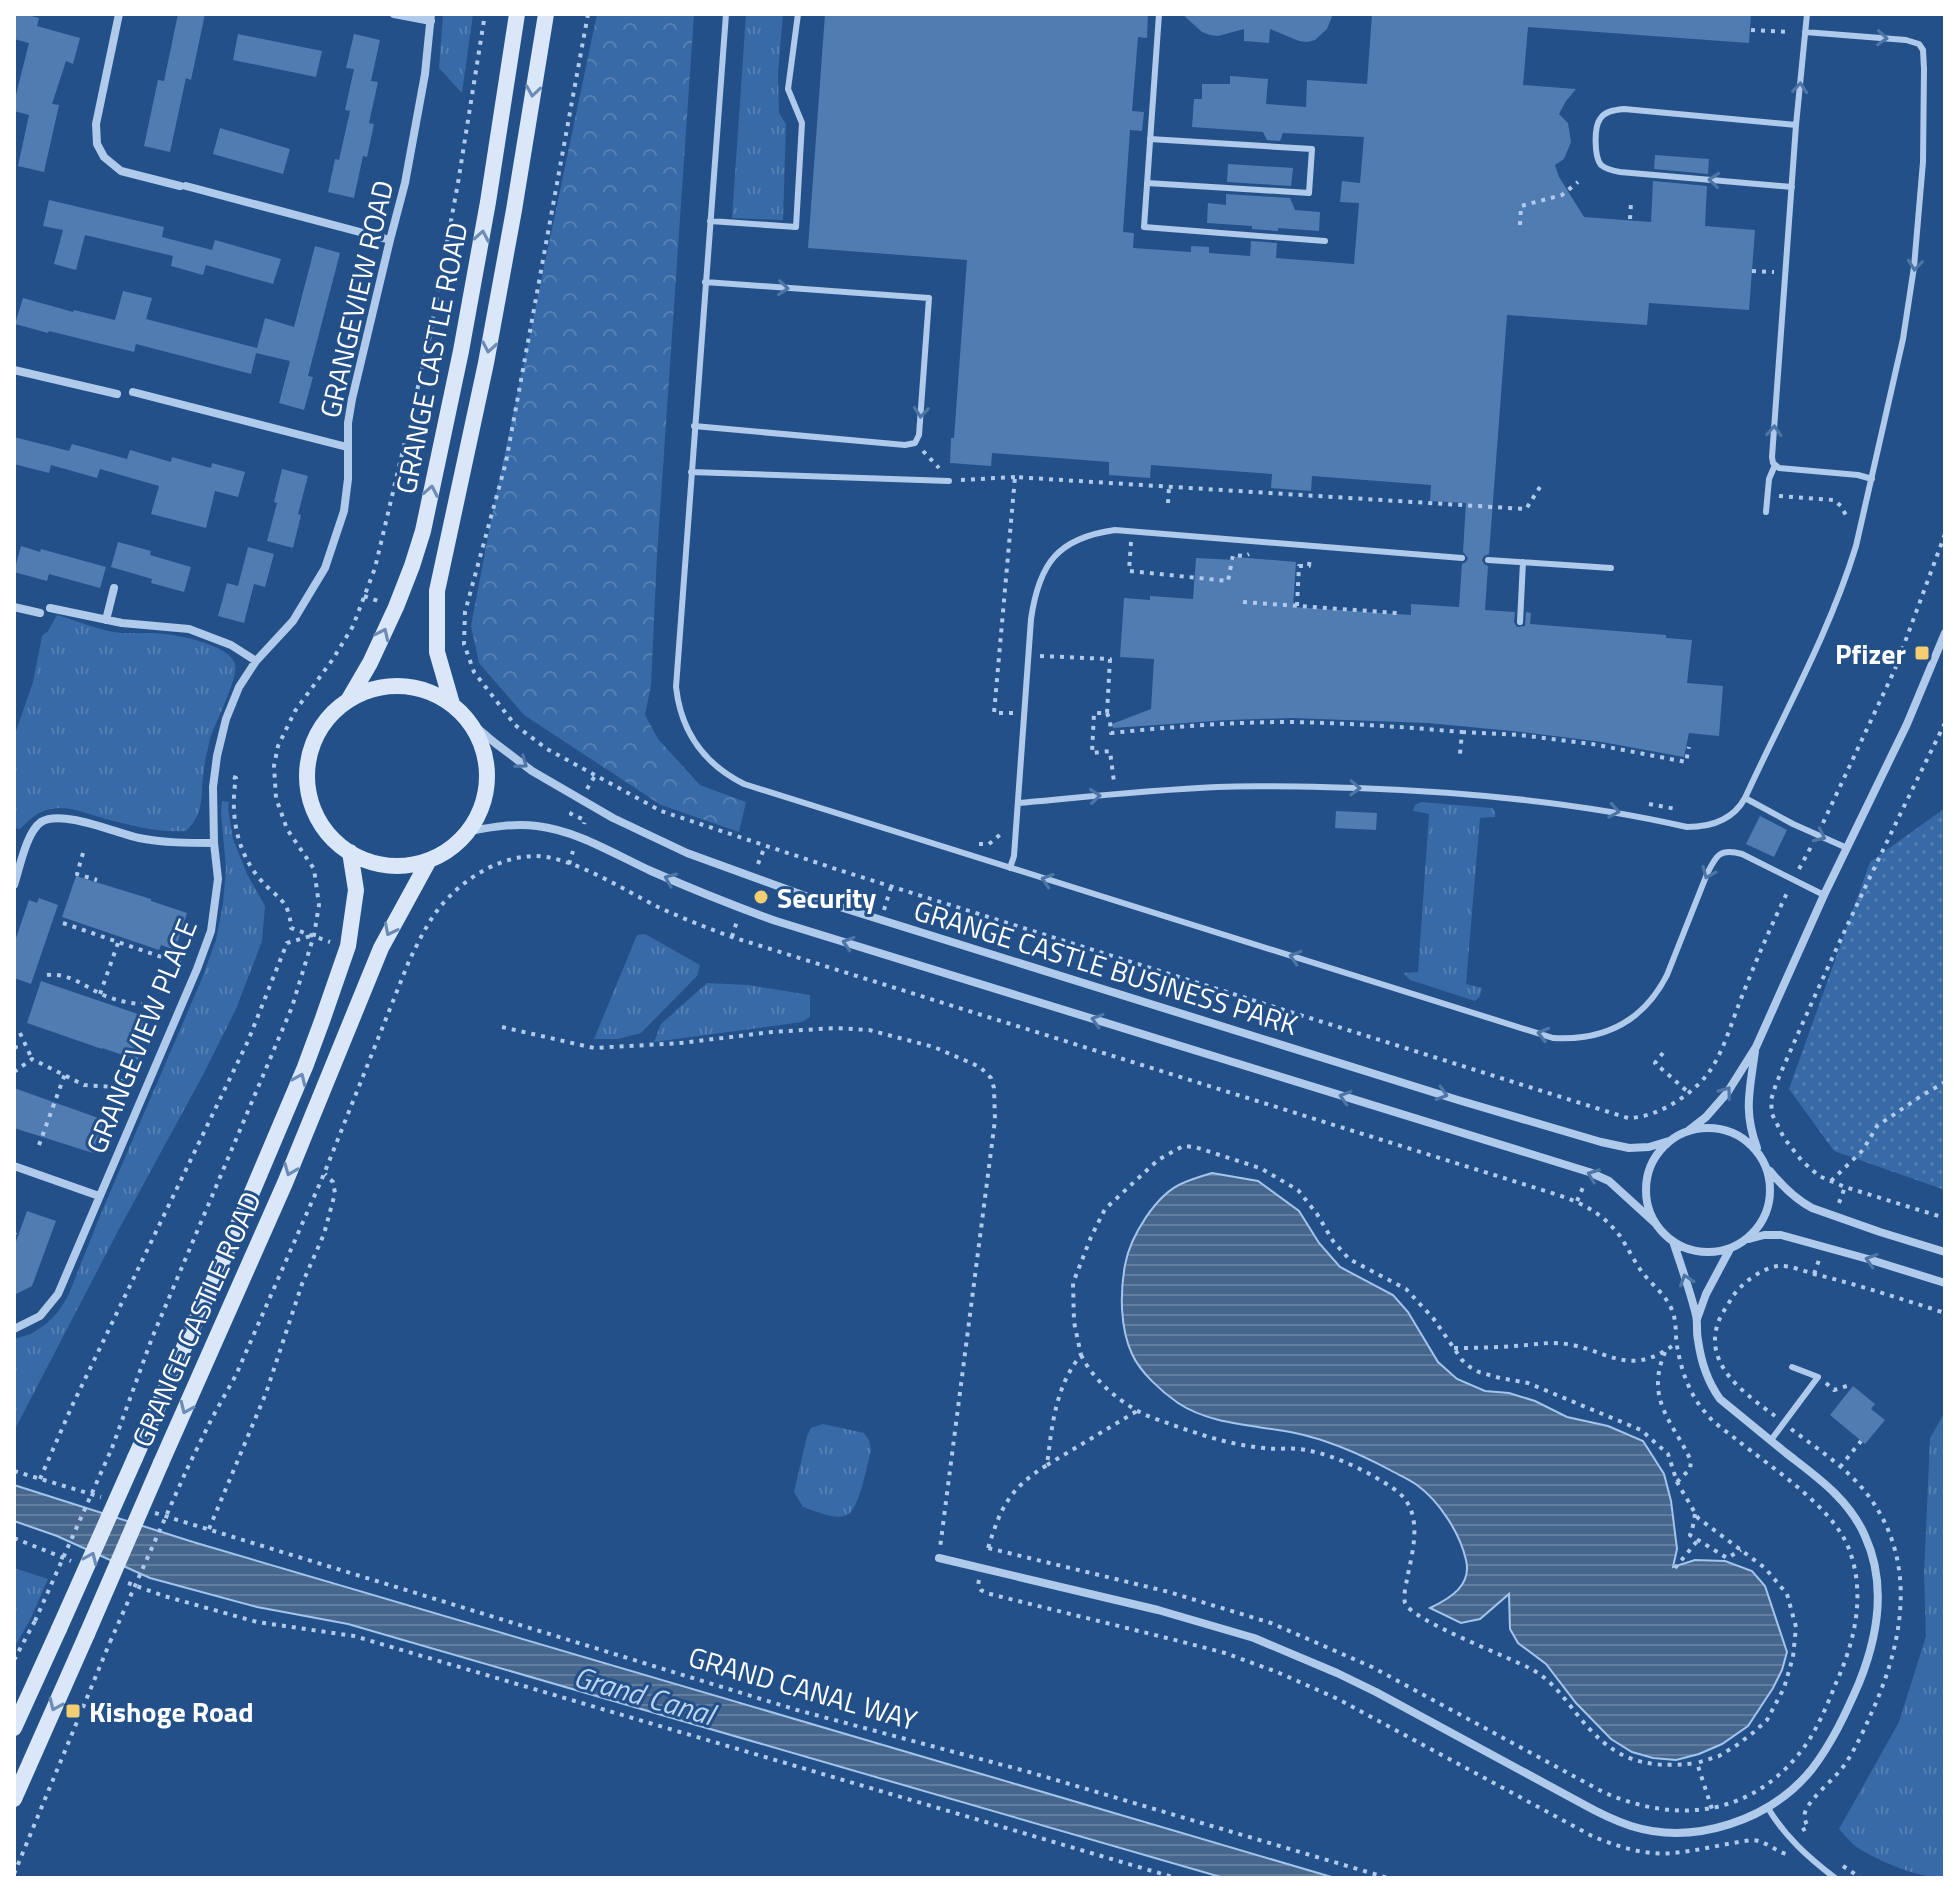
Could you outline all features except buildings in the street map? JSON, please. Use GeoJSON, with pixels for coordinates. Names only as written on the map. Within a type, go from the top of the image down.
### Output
{"type":"FeatureCollection","features":[{"type":"Feature","properties":{"kind":"main road","name":"GRANGE CASTLE ROAD"},"geometry":{"type":"LineString","coordinates":[[349,699],[396,607],[423,531],[483,232],[517,14]]}},
{"type":"Feature","properties":{"kind":"main road","name":"GRANGE CASTLE ROAD"},"geometry":{"type":"LineString","coordinates":[[452,704],[437,652],[437,591],[486,363],[546,14]]}},
{"type":"Feature","properties":{"kind":"main road","name":"GRANGE CASTLE ROAD"},"geometry":{"type":"LineString","coordinates":[[409,686],[432,692],[452,704],[469,721],[484,748],[488,769],[486,795],[470,831],[449,851],[428,862],[375,862],[350,852],[331,838],[315,815],[307,784],[311,748],[326,719],[349,699],[382,687],[409,686]]}},
{"type":"Feature","properties":{"kind":"main road","name":"GRANGE CASTLE ROAD"},"geometry":{"type":"LineString","coordinates":[[14,1728],[233,1237],[305,1067],[348,946],[356,890],[350,852]]}},
{"type":"Feature","properties":{"kind":"main road","name":"GRANGE CASTLE ROAD"},"geometry":{"type":"LineString","coordinates":[[14,1799],[285,1183],[381,948],[428,862]]}},
{"type":"Feature","properties":{"kind":"street"},"geometry":{"type":"LineString","coordinates":[[119,14],[96,124],[97,144],[104,157],[121,171],[390,240]]}},
{"type":"Feature","properties":{"kind":"street"},"geometry":{"type":"LineString","coordinates":[[394,14],[431,18]]}},
{"type":"Feature","properties":{"kind":"street","name":"GRANGEVIEW ROAD"},"geometry":{"type":"LineString","coordinates":[[213,800],[217,756],[226,719],[239,687],[256,661],[293,621],[325,568],[344,511],[352,399],[405,183],[431,18]]}},
{"type":"Feature","properties":{"kind":"street"},"geometry":{"type":"LineString","coordinates":[[14,370],[117,394]]}},
{"type":"Feature","properties":{"kind":"street"},"geometry":{"type":"LineString","coordinates":[[133,392],[347,447]]}},
{"type":"Feature","properties":{"kind":"street"},"geometry":{"type":"LineString","coordinates":[[106,620],[114,588]]}},
{"type":"Feature","properties":{"kind":"street"},"geometry":{"type":"LineString","coordinates":[[14,607],[40,613]]}},
{"type":"Feature","properties":{"kind":"street"},"geometry":{"type":"LineString","coordinates":[[50,608],[106,620],[189,629],[231,645],[256,661]]}},
{"type":"Feature","properties":{"kind":"street"},"geometry":{"type":"LineString","coordinates":[[1945,633],[1907,724],[1824,895],[1756,1047],[1727,1093],[1706,1117],[1669,1141],[1655,1157],[1647,1176],[1646,1195],[1654,1222],[1673,1241],[1690,1249],[1709,1252],[1730,1249],[1764,1235],[1781,1235],[1945,1283]]}},
{"type":"Feature","properties":{"kind":"street","name":"GRANGE CASTLE BUSINESS PARK"},"geometry":{"type":"LineString","coordinates":[[469,721],[532,771],[613,818],[687,853],[808,897],[1601,1142],[1629,1148],[1649,1147],[1669,1141]]}},
{"type":"Feature","properties":{"kind":"street","name":"GRANGEVIEW PLACE"},"geometry":{"type":"LineString","coordinates":[[14,1329],[40,1316],[58,1294],[211,931],[218,879],[213,800]]}},
{"type":"Feature","properties":{"kind":"street"},"geometry":{"type":"LineString","coordinates":[[14,885],[30,834],[40,823],[52,818],[69,819],[139,838],[214,843]]}},
{"type":"Feature","properties":{"kind":"street","name":"GRANGE CASTLE BUSINESS PARK"},"geometry":{"type":"LineString","coordinates":[[470,831],[514,825],[565,832],[776,921],[1589,1172],[1609,1181],[1654,1222]]}},
{"type":"Feature","properties":{"kind":"street"},"geometry":{"type":"LineString","coordinates":[[1756,1047],[1748,1108],[1749,1127],[1766,1167],[1783,1187],[1812,1208],[1945,1252]]}},
{"type":"Feature","properties":{"kind":"street"},"geometry":{"type":"LineString","coordinates":[[1688,1131],[1707,1127],[1729,1131],[1758,1152]]}},
{"type":"Feature","properties":{"kind":"street"},"geometry":{"type":"LineString","coordinates":[[1746,1240],[1761,1224],[1769,1203],[1770,1183],[1766,1167]]}},
{"type":"Feature","properties":{"kind":"street","name":"GRANGEVIEW PLACE"},"geometry":{"type":"LineString","coordinates":[[15,1168],[99,1196]]}},
{"type":"Feature","properties":{"kind":"street"},"geometry":{"type":"LineString","coordinates":[[939,1558],[1158,1610],[1254,1638],[1376,1692],[1593,1810],[1633,1827],[1688,1832],[1717,1828],[1768,1808],[1811,1770],[1851,1702],[1870,1652],[1878,1612],[1878,1585],[1873,1557],[1852,1511],[1834,1492],[1720,1399],[1710,1386],[1697,1338],[1697,1319],[1673,1241]]}},
{"type":"Feature","properties":{"kind":"street"},"geometry":{"type":"LineString","coordinates":[[1697,1319],[1706,1294],[1730,1249]]}},
{"type":"Feature","properties":{"kind":"lane"},"geometry":{"type":"LineString","coordinates":[[726,14],[676,687],[683,722],[707,757],[729,776],[744,784],[1553,1038],[1586,1037],[1611,1030],[1639,1013],[1654,998],[1667,975],[1714,859],[1723,852],[1742,854],[1824,895]]}},
{"type":"Feature","properties":{"kind":"lane"},"geometry":{"type":"LineString","coordinates":[[710,221],[796,227],[802,123],[788,89],[798,14]]}},
{"type":"Feature","properties":{"kind":"lane"},"geometry":{"type":"LineString","coordinates":[[1159,14],[1144,227],[1325,241]]}},
{"type":"Feature","properties":{"kind":"lane"},"geometry":{"type":"LineString","coordinates":[[1807,14],[1772,457],[1779,468],[1872,479]]}},
{"type":"Feature","properties":{"kind":"lane"},"geometry":{"type":"LineString","coordinates":[[1018,803],[1218,787],[1405,789],[1600,809],[1687,827],[1719,822],[1742,804],[1829,621],[1847,576],[1872,479],[1912,290],[1923,162],[1925,88],[1923,50],[1919,44],[1906,40],[1805,32]]}},
{"type":"Feature","properties":{"kind":"lane"},"geometry":{"type":"LineString","coordinates":[[1792,187],[1609,169],[1596,156],[1597,124],[1601,116],[1624,109],[1796,125]]}},
{"type":"Feature","properties":{"kind":"lane"},"geometry":{"type":"LineString","coordinates":[[1147,183],[1309,193],[1312,149],[1150,139]]}},
{"type":"Feature","properties":{"kind":"lane"},"geometry":{"type":"LineString","coordinates":[[694,426],[905,445],[915,443],[919,435],[922,398],[929,298],[705,282]]}},
{"type":"Feature","properties":{"kind":"lane"},"geometry":{"type":"LineString","coordinates":[[1766,512],[1769,479],[1775,465]]}},
{"type":"Feature","properties":{"kind":"lane"},"geometry":{"type":"LineString","coordinates":[[691,472],[949,481]]}},
{"type":"Feature","properties":{"kind":"lane"},"geometry":{"type":"LineString","coordinates":[[1010,868],[1014,856],[1035,594],[1041,576],[1062,549],[1095,533],[1115,530],[1462,558]]}},
{"type":"Feature","properties":{"kind":"lane"},"geometry":{"type":"LineString","coordinates":[[1488,560],[1611,568]]}},
{"type":"Feature","properties":{"kind":"lane"},"geometry":{"type":"LineString","coordinates":[[1520,622],[1523,562]]}},
{"type":"Feature","properties":{"kind":"lane"},"geometry":{"type":"LineString","coordinates":[[1745,798],[1847,848]]}},
{"type":"Feature","properties":{"kind":"lane"},"geometry":{"type":"LineString","coordinates":[[1771,1440],[1818,1377],[1792,1367]]}},
{"type":"Feature","properties":{"kind":"lane"},"geometry":{"type":"LineString","coordinates":[[1768,1808],[1784,1831],[1835,1878]]}},
{"type":"Feature","properties":{"kind":"path"},"geometry":{"type":"LineString","coordinates":[[14,1660],[35,1621],[112,1448],[152,1338],[292,1007],[314,935],[319,905],[314,869],[287,829],[276,798],[274,766],[278,746],[295,711],[353,626],[375,568],[429,340],[485,14]]}},
{"type":"Feature","properties":{"kind":"path"},"geometry":{"type":"LineString","coordinates":[[588,14],[506,462],[465,612],[464,644],[474,672],[515,725],[547,749],[661,811],[891,887],[1628,1118],[1640,1118],[1689,1093],[1715,1064],[1762,946],[1895,669],[1945,534]]}},
{"type":"Feature","properties":{"kind":"path"},"geometry":{"type":"LineString","coordinates":[[1751,30],[1791,32]]}},
{"type":"Feature","properties":{"kind":"path"},"geometry":{"type":"LineString","coordinates":[[1520,225],[1521,206],[1562,195],[1578,182]]}},
{"type":"Feature","properties":{"kind":"path"},"geometry":{"type":"LineString","coordinates":[[1630,219],[1631,203]]}},
{"type":"Feature","properties":{"kind":"path"},"geometry":{"type":"LineString","coordinates":[[1752,271],[1774,272]]}},
{"type":"Feature","properties":{"kind":"path"},"geometry":{"type":"LineString","coordinates":[[1168,503],[1169,487]]}},
{"type":"Feature","properties":{"kind":"path"},"geometry":{"type":"LineString","coordinates":[[1767,501],[1781,495],[1834,500],[1848,518],[1847,526]]}},
{"type":"Feature","properties":{"kind":"path"},"geometry":{"type":"LineString","coordinates":[[1132,532],[1129,571],[1228,581],[1233,555],[1242,556]]}},
{"type":"Feature","properties":{"kind":"path"},"geometry":{"type":"LineString","coordinates":[[1297,606],[1299,566],[1309,566],[1310,562]]}},
{"type":"Feature","properties":{"kind":"path"},"geometry":{"type":"LineString","coordinates":[[364,596],[381,602]]}},
{"type":"Feature","properties":{"kind":"path"},"geometry":{"type":"LineString","coordinates":[[1243,602],[1397,613]]}},
{"type":"Feature","properties":{"kind":"path"},"geometry":{"type":"LineString","coordinates":[[452,610],[465,612]]}},
{"type":"Feature","properties":{"kind":"path"},"geometry":{"type":"LineString","coordinates":[[1040,656],[1110,659],[1107,713],[1111,733],[1290,722],[1520,735],[1592,744],[1686,762],[1689,747]]}},
{"type":"Feature","properties":{"kind":"path"},"geometry":{"type":"LineString","coordinates":[[1107,713],[1094,713],[1092,753],[1110,751],[1114,782]]}},
{"type":"Feature","properties":{"kind":"path"},"geometry":{"type":"LineString","coordinates":[[1945,723],[1869,876],[1771,1100],[1772,1114],[1784,1138],[1819,1176],[1945,1218]]}},
{"type":"Feature","properties":{"kind":"path"},"geometry":{"type":"LineString","coordinates":[[1460,754],[1462,732]]}},
{"type":"Feature","properties":{"kind":"path"},"geometry":{"type":"LineString","coordinates":[[587,789],[596,774]]}},
{"type":"Feature","properties":{"kind":"path"},"geometry":{"type":"LineString","coordinates":[[233,777],[236,778],[233,806],[238,837],[250,866],[285,903],[291,928],[330,942]]}},
{"type":"Feature","properties":{"kind":"path"},"geometry":{"type":"LineString","coordinates":[[1642,802],[1686,812]]}},
{"type":"Feature","properties":{"kind":"path"},"geometry":{"type":"LineString","coordinates":[[572,812],[585,820],[582,827]]}},
{"type":"Feature","properties":{"kind":"path"},"geometry":{"type":"LineString","coordinates":[[979,844],[989,844],[1003,830]]}},
{"type":"Feature","properties":{"kind":"path"},"geometry":{"type":"LineString","coordinates":[[757,866],[765,846]]}},
{"type":"Feature","properties":{"kind":"path"},"geometry":{"type":"LineString","coordinates":[[569,864],[573,851]]}},
{"type":"Feature","properties":{"kind":"path"},"geometry":{"type":"LineString","coordinates":[[83,853],[77,874],[97,880]]}},
{"type":"Feature","properties":{"kind":"path"},"geometry":{"type":"LineString","coordinates":[[14,1874],[110,1642],[187,1469],[236,1375],[324,1174],[409,961],[438,909],[457,889],[481,871],[507,861],[534,856],[569,864],[683,918],[732,937],[1589,1207],[1620,1237],[1642,1272],[1665,1298],[1676,1325],[1676,1343],[1684,1373],[1705,1413],[1820,1507],[1849,1547],[1859,1601],[1845,1663],[1807,1743],[1787,1767],[1741,1801],[1712,1809],[1677,1812],[1620,1799],[1372,1667],[1271,1623],[1169,1592],[988,1548],[998,1517],[1010,1497],[1034,1473],[1137,1411]]}},
{"type":"Feature","properties":{"kind":"path"},"geometry":{"type":"LineString","coordinates":[[881,919],[891,887]]}},
{"type":"Feature","properties":{"kind":"path"},"geometry":{"type":"LineString","coordinates":[[732,937],[738,919]]}},
{"type":"Feature","properties":{"kind":"path"},"geometry":{"type":"LineString","coordinates":[[63,923],[185,965]]}},
{"type":"Feature","properties":{"kind":"path"},"geometry":{"type":"LineString","coordinates":[[40,1479],[72,1406],[248,1041],[287,943],[314,935]]}},
{"type":"Feature","properties":{"kind":"path"},"geometry":{"type":"LineString","coordinates":[[100,994],[118,942]]}},
{"type":"Feature","properties":{"kind":"path"},"geometry":{"type":"LineString","coordinates":[[397,955],[409,961]]}},
{"type":"Feature","properties":{"kind":"path"},"geometry":{"type":"LineString","coordinates":[[47,975],[67,976],[100,994],[134,1005],[166,1006]]}},
{"type":"Feature","properties":{"kind":"path"},"geometry":{"type":"LineString","coordinates":[[502,1027],[594,1048],[681,1043],[772,1032],[835,1028],[869,1030],[934,1047],[980,1067],[991,1078],[995,1120],[939,1558]]}},
{"type":"Feature","properties":{"kind":"path"},"geometry":{"type":"LineString","coordinates":[[20,1033],[32,1059],[84,1085],[113,1087],[130,1076],[137,1079]]}},
{"type":"Feature","properties":{"kind":"path"},"geometry":{"type":"LineString","coordinates":[[1663,1053],[1655,1063],[1689,1093]]}},
{"type":"Feature","properties":{"kind":"path"},"geometry":{"type":"LineString","coordinates":[[14,1072],[32,1059]]}},
{"type":"Feature","properties":{"kind":"path"},"geometry":{"type":"LineString","coordinates":[[1715,1064],[1724,1067]]}},
{"type":"Feature","properties":{"kind":"path"},"geometry":{"type":"LineString","coordinates":[[39,1145],[65,1074]]}},
{"type":"Feature","properties":{"kind":"path"},"geometry":{"type":"LineString","coordinates":[[1831,1181],[1863,1150],[1877,1126],[1945,1082]]}},
{"type":"Feature","properties":{"kind":"path"},"geometry":{"type":"LineString","coordinates":[[113,1087],[123,1109]]}},
{"type":"Feature","properties":{"kind":"path"},"geometry":{"type":"LineString","coordinates":[[1609,1122],[1612,1113]]}},
{"type":"Feature","properties":{"kind":"path"},"geometry":{"type":"LineString","coordinates":[[1183,1146],[1207,1149],[1260,1168],[1298,1190],[1349,1259],[1406,1289],[1433,1318],[1462,1360],[1479,1372],[1528,1383],[1641,1430],[1668,1454],[1677,1482],[1698,1518],[1765,1568],[1787,1594],[1796,1627],[1793,1657],[1784,1688],[1767,1720],[1719,1756],[1673,1766],[1634,1761],[1619,1754],[1593,1733],[1563,1696],[1535,1671],[1410,1609],[1404,1598],[1414,1544],[1414,1517],[1397,1491],[1374,1477],[1316,1452],[1235,1444],[1137,1411],[1099,1382],[1081,1355],[1074,1322],[1073,1283],[1105,1209],[1158,1160],[1183,1146]]}},
{"type":"Feature","properties":{"kind":"path"},"geometry":{"type":"LineString","coordinates":[[209,1529],[266,1393],[302,1284],[324,1234],[335,1193],[333,1182],[324,1174]]}},
{"type":"Feature","properties":{"kind":"path"},"geometry":{"type":"LineString","coordinates":[[1577,1201],[1584,1184]]}},
{"type":"Feature","properties":{"kind":"path"},"geometry":{"type":"LineString","coordinates":[[1838,1206],[1845,1187]]}},
{"type":"Feature","properties":{"kind":"path"},"geometry":{"type":"LineString","coordinates":[[1814,1274],[1820,1257]]}},
{"type":"Feature","properties":{"kind":"path"},"geometry":{"type":"LineString","coordinates":[[1776,1417],[1733,1383],[1717,1351],[1714,1324],[1738,1288],[1756,1275],[1780,1266],[1847,1282],[1945,1313]]}},
{"type":"Feature","properties":{"kind":"path"},"geometry":{"type":"LineString","coordinates":[[1453,1348],[1553,1343],[1578,1346],[1621,1361],[1646,1359],[1665,1352],[1676,1343]]}},
{"type":"Feature","properties":{"kind":"path"},"geometry":{"type":"LineString","coordinates":[[1665,1352],[1657,1378],[1660,1405],[1691,1461],[1690,1469],[1677,1482]]}},
{"type":"Feature","properties":{"kind":"path"},"geometry":{"type":"LineString","coordinates":[[1047,1465],[1060,1390],[1081,1355]]}},
{"type":"Feature","properties":{"kind":"path"},"geometry":{"type":"LineString","coordinates":[[1818,1377],[1834,1390],[1850,1385]]}},
{"type":"Feature","properties":{"kind":"path"},"geometry":{"type":"LineString","coordinates":[[1840,1467],[1861,1441]]}},
{"type":"Feature","properties":{"kind":"path"},"geometry":{"type":"LineString","coordinates":[[14,1471],[111,1500]]}},
{"type":"Feature","properties":{"kind":"path","name":"GRAND CANAL WAY"},"geometry":{"type":"LineString","coordinates":[[153,1512],[797,1710],[1029,1772],[1388,1878]]}},
{"type":"Feature","properties":{"kind":"path"},"geometry":{"type":"LineString","coordinates":[[1695,1512],[1690,1535],[1727,1558],[1741,1550]]}},
{"type":"Feature","properties":{"kind":"path"},"geometry":{"type":"LineString","coordinates":[[14,1538],[77,1563]]}},
{"type":"Feature","properties":{"kind":"path"},"geometry":{"type":"LineString","coordinates":[[1675,1568],[1698,1540]]}},
{"type":"Feature","properties":{"kind":"path"},"geometry":{"type":"LineString","coordinates":[[119,1580],[257,1622],[354,1636],[1176,1878]]}},
{"type":"Feature","properties":{"kind":"path"},"geometry":{"type":"LineString","coordinates":[[978,1581],[981,1590],[986,1593],[1225,1653],[1277,1672],[1338,1699],[1579,1830],[1609,1843],[1670,1854],[1753,1840],[1765,1843],[1791,1858]]}},
{"type":"Feature","properties":{"kind":"path"},"geometry":{"type":"LineString","coordinates":[[1697,1763],[1712,1809]]}},
{"type":"Feature","properties":{"kind":"path"},"geometry":{"type":"LineString","coordinates":[[1797,1833],[1808,1827],[1805,1817],[1811,1803]]}},
{"type":"Feature","properties":{"kind":"green space"},"geometry":{"type":"Polygon","coordinates":[[[443,14],[473,14],[462,93],[439,68],[443,14]]]}},
{"type":"Feature","properties":{"kind":"green space"},"geometry":{"type":"Polygon","coordinates":[[[597,14],[694,14],[651,685],[645,715],[658,739],[700,785],[746,802],[739,832],[661,805],[524,715],[479,663],[471,626],[597,14]]]}},
{"type":"Feature","properties":{"kind":"green space"},"geometry":{"type":"Polygon","coordinates":[[[746,14],[783,14],[778,73],[779,113],[786,124],[783,220],[732,218],[746,14]]]}},
{"type":"Feature","properties":{"kind":"green space"},"geometry":{"type":"Polygon","coordinates":[[[57,615],[114,632],[159,633],[193,639],[231,657],[235,671],[210,739],[197,817],[186,831],[146,828],[58,808],[38,814],[20,829],[14,828],[14,737],[33,682],[42,636],[57,615]]]}},
{"type":"Feature","properties":{"kind":"green space"},"geometry":{"type":"Polygon","coordinates":[[[222,801],[229,802],[233,839],[247,874],[265,906],[262,941],[236,1009],[204,1073],[14,1431],[14,1339],[31,1334],[46,1324],[68,1296],[216,940],[226,869],[222,801]]]}},
{"type":"Feature","properties":{"kind":"green space"},"geometry":{"type":"Polygon","coordinates":[[[1421,802],[1492,808],[1495,812],[1495,817],[1480,818],[1466,984],[1482,988],[1475,1001],[1410,980],[1403,973],[1418,972],[1429,814],[1413,811],[1415,805],[1421,802]]]}},
{"type":"Feature","properties":{"kind":"green space"},"geometry":{"type":"Polygon","coordinates":[[[1945,808],[1945,1190],[1834,1151],[1789,1089],[1870,862],[1945,808]]]}},
{"type":"Feature","properties":{"kind":"green space"},"geometry":{"type":"Polygon","coordinates":[[[645,934],[700,965],[697,976],[641,1033],[618,1039],[594,1039],[637,935],[645,934]]]}},
{"type":"Feature","properties":{"kind":"green space"},"geometry":{"type":"Polygon","coordinates":[[[707,983],[748,985],[810,995],[810,1017],[802,1022],[654,1042],[661,1024],[707,983]]]}},
{"type":"Feature","properties":{"kind":"green space"},"geometry":{"type":"Polygon","coordinates":[[[1945,1412],[1945,1878],[1912,1872],[1878,1859],[1855,1846],[1839,1829],[1899,1722],[1926,1636],[1924,1574],[1930,1438],[1945,1412]]]}},
{"type":"Feature","properties":{"kind":"green space"},"geometry":{"type":"Polygon","coordinates":[[[823,1424],[864,1433],[869,1440],[871,1450],[856,1504],[852,1511],[842,1517],[803,1507],[794,1492],[807,1436],[811,1428],[823,1424]]]}},
{"type":"Feature","properties":{"kind":"green space"},"geometry":{"type":"Polygon","coordinates":[[[14,1568],[48,1579],[14,1648],[14,1568]]]}},
{"type":"Feature","properties":{"kind":"water"},"geometry":{"type":"Polygon","coordinates":[[[1212,1173],[1258,1181],[1299,1211],[1319,1243],[1340,1267],[1393,1295],[1408,1312],[1438,1362],[1457,1379],[1485,1391],[1509,1393],[1535,1401],[1567,1417],[1608,1426],[1643,1441],[1664,1474],[1671,1501],[1677,1549],[1673,1567],[1695,1560],[1725,1561],[1752,1571],[1765,1586],[1787,1652],[1773,1688],[1748,1726],[1722,1744],[1676,1760],[1632,1752],[1611,1739],[1576,1703],[1546,1664],[1518,1643],[1510,1629],[1509,1594],[1480,1619],[1461,1623],[1430,1608],[1458,1590],[1467,1569],[1454,1529],[1441,1509],[1417,1485],[1367,1458],[1320,1439],[1205,1416],[1178,1403],[1152,1381],[1136,1361],[1125,1333],[1122,1299],[1128,1254],[1138,1230],[1163,1197],[1183,1183],[1212,1173]]]}},
{"type":"Feature","properties":{"kind":"water","name":"Grand Canal"},"geometry":{"type":"Polygon","coordinates":[[[14,1485],[193,1542],[1335,1878],[1224,1878],[348,1624],[257,1607],[150,1578],[57,1536],[14,1521],[14,1485]]]}},
{"type":"Feature","properties":{"kind":"place","name":"Pfizer"},"geometry":{"type":"Point","coordinates":[1922,653]}},
{"type":"Feature","properties":{"kind":"place","name":"Security"},"geometry":{"type":"Point","coordinates":[761,897]}},
{"type":"Feature","properties":{"kind":"place","name":"Kishoge Road"},"geometry":{"type":"Point","coordinates":[73,1711]}}]}
